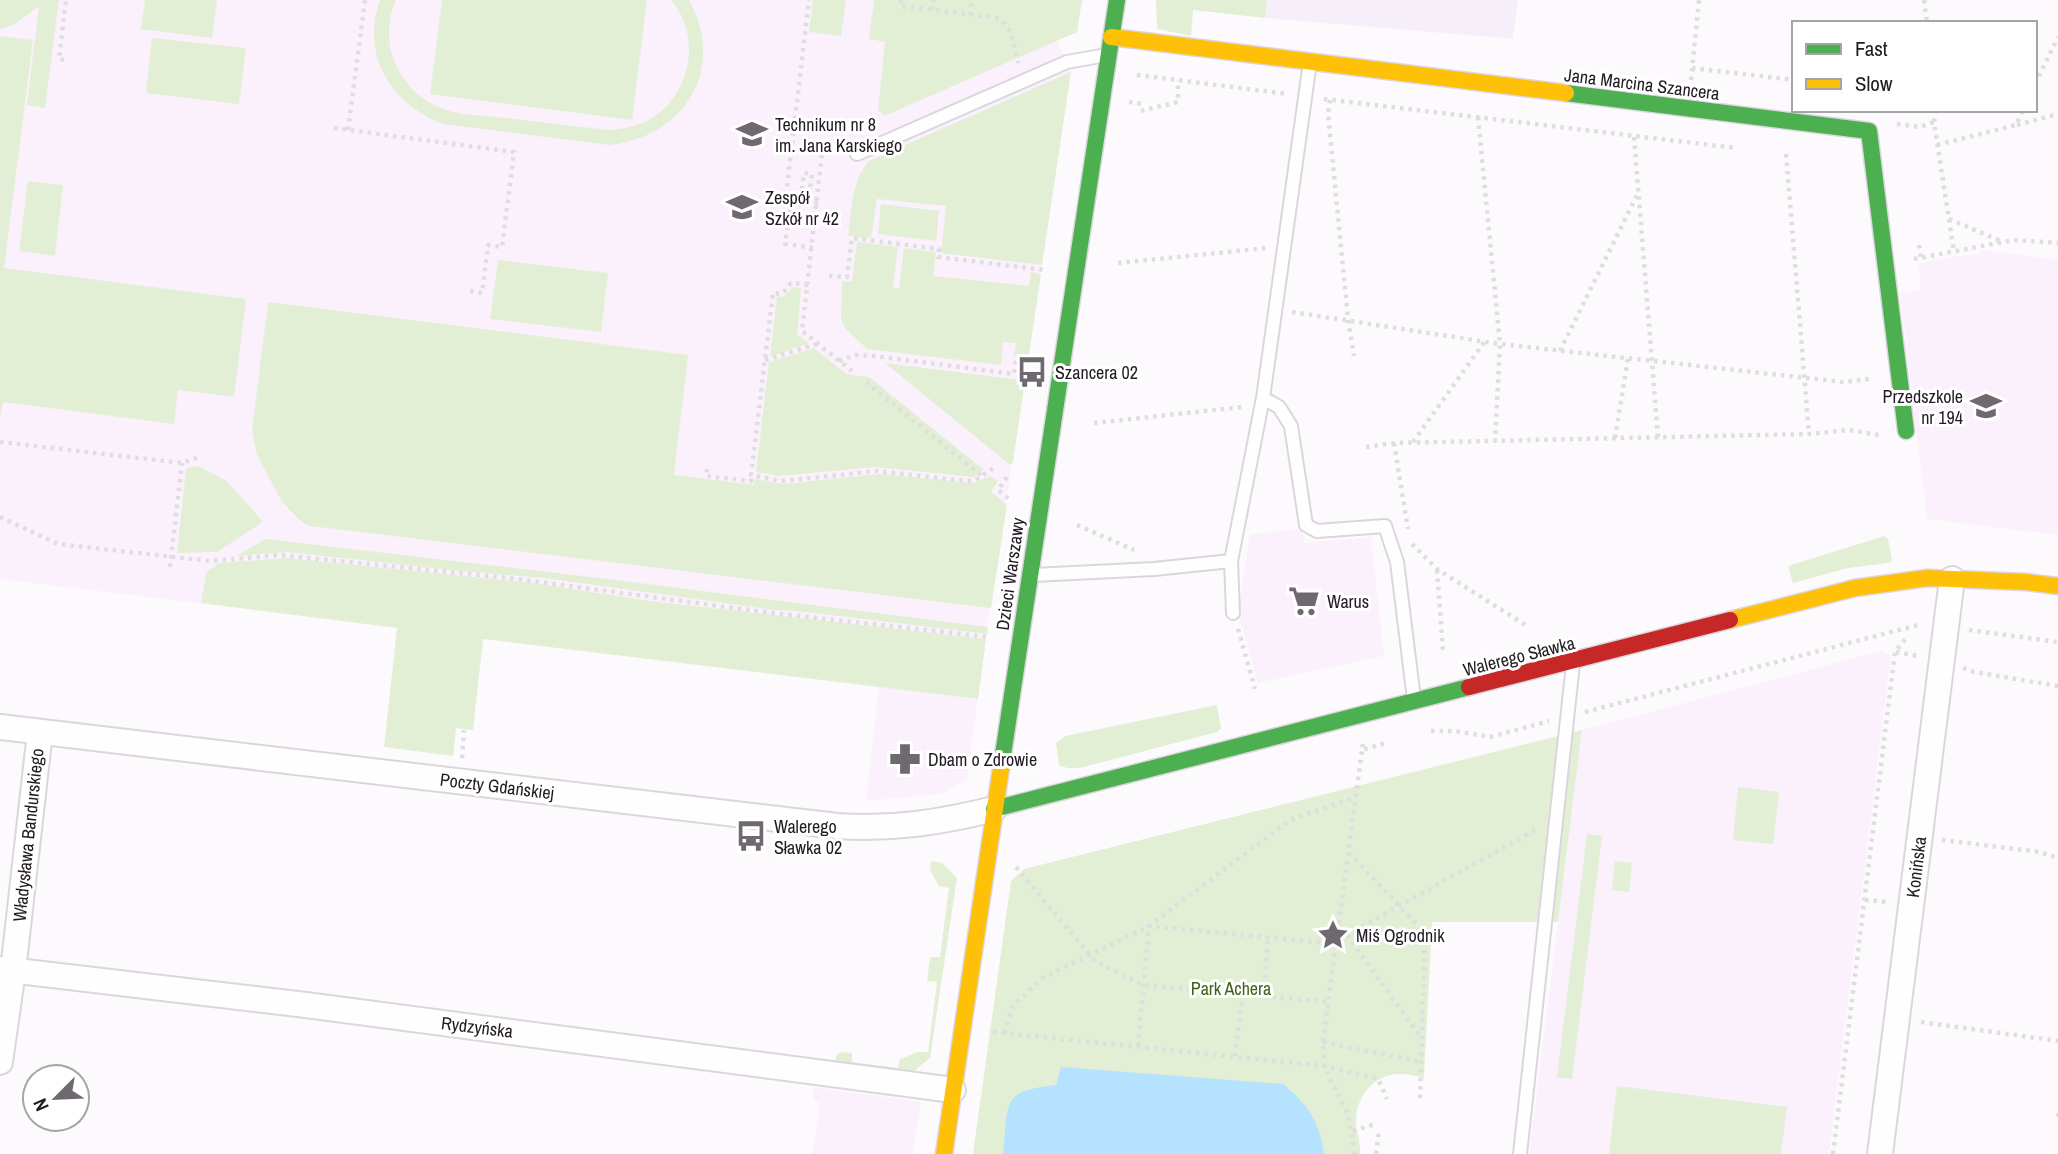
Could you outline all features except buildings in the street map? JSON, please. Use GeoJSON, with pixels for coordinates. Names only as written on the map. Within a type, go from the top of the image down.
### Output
{"type":"FeatureCollection","features":[{"type":"Feature","properties":{"kind":"street","name":"Dzieci Warszawy"},"geometry":{"type":"LineString","coordinates":[[944,1154],[1117,0]]}},
{"type":"Feature","properties":{"kind":"street","name":"Jana Marcina Szancera"},"geometry":{"type":"LineString","coordinates":[[1111,37],[1869,131],[1906,431]]}},
{"type":"Feature","properties":{"kind":"street","name":"Walerego Sławka"},"geometry":{"type":"LineString","coordinates":[[994,809],[1855,588],[1927,578],[2058,586]]}},
{"type":"Feature","properties":{"kind":"street","name":"Konińska"},"geometry":{"type":"LineString","coordinates":[[1880,1154],[1952,579]]}},
{"type":"Feature","properties":{"kind":"street","name":"Poczty Gdańskiej"},"geometry":{"type":"LineString","coordinates":[[0,727],[838,826],[873,828],[911,825],[944,821],[994,809]]}},
{"type":"Feature","properties":{"kind":"street","name":"Władysława Bandurskiego"},"geometry":{"type":"LineString","coordinates":[[0,1062],[6,970],[40,732]]}},
{"type":"Feature","properties":{"kind":"street","name":"Rydzyńska"},"geometry":{"type":"LineString","coordinates":[[6,970],[306,1005],[953,1090]]}},
{"type":"Feature","properties":{"kind":"lane"},"geometry":{"type":"LineString","coordinates":[[857,154],[1067,62],[1108,55]]}},
{"type":"Feature","properties":{"kind":"lane"},"geometry":{"type":"LineString","coordinates":[[1233,613],[1231,561],[1263,398],[1310,62]]}},
{"type":"Feature","properties":{"kind":"lane"},"geometry":{"type":"LineString","coordinates":[[1263,398],[1279,407],[1291,426],[1306,525],[1317,531],[1385,526],[1397,562],[1414,702]]}},
{"type":"Feature","properties":{"kind":"lane"},"geometry":{"type":"LineString","coordinates":[[1029,575],[1154,569],[1231,561]]}},
{"type":"Feature","properties":{"kind":"lane"},"geometry":{"type":"LineString","coordinates":[[1520,1154],[1573,662]]}},
{"type":"Feature","properties":{"kind":"path"},"geometry":{"type":"LineString","coordinates":[[64,60],[59,59],[66,0]]}},
{"type":"Feature","properties":{"kind":"path"},"geometry":{"type":"LineString","coordinates":[[348,130],[365,0]]}},
{"type":"Feature","properties":{"kind":"path"},"geometry":{"type":"LineString","coordinates":[[786,195],[808,0]]}},
{"type":"Feature","properties":{"kind":"path"},"geometry":{"type":"LineString","coordinates":[[901,0],[900,6],[993,17],[1007,24],[1017,58]]}},
{"type":"Feature","properties":{"kind":"path"},"geometry":{"type":"LineString","coordinates":[[932,10],[934,0]]}},
{"type":"Feature","properties":{"kind":"path"},"geometry":{"type":"LineString","coordinates":[[970,15],[972,0]]}},
{"type":"Feature","properties":{"kind":"path"},"geometry":{"type":"LineString","coordinates":[[1688,109],[1699,0]]}},
{"type":"Feature","properties":{"kind":"path"},"geometry":{"type":"LineString","coordinates":[[1924,0],[1927,21]]}},
{"type":"Feature","properties":{"kind":"path"},"geometry":{"type":"LineString","coordinates":[[2037,80],[2058,37]]}},
{"type":"Feature","properties":{"kind":"path"},"geometry":{"type":"LineString","coordinates":[[1692,68],[1792,80]]}},
{"type":"Feature","properties":{"kind":"path"},"geometry":{"type":"LineString","coordinates":[[1128,79],[1135,75],[1745,149]]}},
{"type":"Feature","properties":{"kind":"path"},"geometry":{"type":"LineString","coordinates":[[1141,111],[1178,102],[1178,80]]}},
{"type":"Feature","properties":{"kind":"path"},"geometry":{"type":"LineString","coordinates":[[1127,91],[1125,102],[1142,104]]}},
{"type":"Feature","properties":{"kind":"path"},"geometry":{"type":"LineString","coordinates":[[1330,100],[1328,113],[1354,356]]}},
{"type":"Feature","properties":{"kind":"path"},"geometry":{"type":"LineString","coordinates":[[1936,112],[1937,145],[1954,252]]}},
{"type":"Feature","properties":{"kind":"path"},"geometry":{"type":"LineString","coordinates":[[2016,125],[2022,112]]}},
{"type":"Feature","properties":{"kind":"path"},"geometry":{"type":"LineString","coordinates":[[1937,145],[2058,114]]}},
{"type":"Feature","properties":{"kind":"path"},"geometry":{"type":"LineString","coordinates":[[1478,117],[1500,344],[1495,441]]}},
{"type":"Feature","properties":{"kind":"path"},"geometry":{"type":"LineString","coordinates":[[334,128],[514,152],[502,247],[488,245],[482,293],[470,291]]}},
{"type":"Feature","properties":{"kind":"path"},"geometry":{"type":"LineString","coordinates":[[1634,136],[1658,437]]}},
{"type":"Feature","properties":{"kind":"path"},"geometry":{"type":"LineString","coordinates":[[790,150],[822,153],[802,331],[852,372]]}},
{"type":"Feature","properties":{"kind":"path"},"geometry":{"type":"LineString","coordinates":[[1773,152],[1799,155]]}},
{"type":"Feature","properties":{"kind":"path"},"geometry":{"type":"LineString","coordinates":[[1786,154],[1808,434]]}},
{"type":"Feature","properties":{"kind":"path"},"geometry":{"type":"LineString","coordinates":[[813,248],[785,244],[791,204],[800,205],[804,173],[811,174],[808,202],[818,203]]}},
{"type":"Feature","properties":{"kind":"path"},"geometry":{"type":"LineString","coordinates":[[1560,351],[1638,194]]}},
{"type":"Feature","properties":{"kind":"path"},"geometry":{"type":"LineString","coordinates":[[1949,219],[2004,242]]}},
{"type":"Feature","properties":{"kind":"path"},"geometry":{"type":"LineString","coordinates":[[829,276],[847,277],[852,238],[939,248],[938,257],[1042,269]]}},
{"type":"Feature","properties":{"kind":"path"},"geometry":{"type":"LineString","coordinates":[[1885,264],[2014,240],[2058,243]]}},
{"type":"Feature","properties":{"kind":"path"},"geometry":{"type":"LineString","coordinates":[[1919,245],[1921,258]]}},
{"type":"Feature","properties":{"kind":"path"},"geometry":{"type":"LineString","coordinates":[[1118,262],[1275,247]]}},
{"type":"Feature","properties":{"kind":"path"},"geometry":{"type":"LineString","coordinates":[[707,469],[706,476],[751,481],[773,293],[782,294],[791,283],[808,285]]}},
{"type":"Feature","properties":{"kind":"path"},"geometry":{"type":"LineString","coordinates":[[1275,310],[1500,344],[1805,378],[1843,382],[1899,377]]}},
{"type":"Feature","properties":{"kind":"path"},"geometry":{"type":"LineString","coordinates":[[1413,443],[1485,341]]}},
{"type":"Feature","properties":{"kind":"path"},"geometry":{"type":"LineString","coordinates":[[764,360],[818,344]]}},
{"type":"Feature","properties":{"kind":"path"},"geometry":{"type":"LineString","coordinates":[[839,361],[856,355],[876,356],[1014,374],[1016,358]]}},
{"type":"Feature","properties":{"kind":"path"},"geometry":{"type":"LineString","coordinates":[[1615,438],[1628,358]]}},
{"type":"Feature","properties":{"kind":"path"},"geometry":{"type":"LineString","coordinates":[[866,382],[982,477]]}},
{"type":"Feature","properties":{"kind":"path"},"geometry":{"type":"LineString","coordinates":[[1094,423],[1250,406]]}},
{"type":"Feature","properties":{"kind":"path"},"geometry":{"type":"LineString","coordinates":[[1366,447],[1394,443],[1808,434],[1849,430],[1879,436]]}},
{"type":"Feature","properties":{"kind":"path"},"geometry":{"type":"LineString","coordinates":[[0,442],[182,463],[199,457]]}},
{"type":"Feature","properties":{"kind":"path"},"geometry":{"type":"LineString","coordinates":[[1394,443],[1410,542],[1437,569],[1527,626]]}},
{"type":"Feature","properties":{"kind":"path"},"geometry":{"type":"LineString","coordinates":[[170,567],[182,463]]}},
{"type":"Feature","properties":{"kind":"path"},"geometry":{"type":"LineString","coordinates":[[751,475],[781,481],[877,471],[967,481],[982,477],[995,467]]}},
{"type":"Feature","properties":{"kind":"path"},"geometry":{"type":"LineString","coordinates":[[1007,477],[998,490],[1017,505]]}},
{"type":"Feature","properties":{"kind":"path"},"geometry":{"type":"LineString","coordinates":[[0,517],[58,544],[210,561],[279,555],[544,582],[761,611],[986,636]]}},
{"type":"Feature","properties":{"kind":"path"},"geometry":{"type":"LineString","coordinates":[[1077,525],[1150,557],[1154,569]]}},
{"type":"Feature","properties":{"kind":"path"},"geometry":{"type":"LineString","coordinates":[[1437,569],[1443,651]]}},
{"type":"Feature","properties":{"kind":"path"},"geometry":{"type":"LineString","coordinates":[[1233,613],[1255,689]]}},
{"type":"Feature","properties":{"kind":"path"},"geometry":{"type":"LineString","coordinates":[[1428,730],[1490,737],[1923,624]]}},
{"type":"Feature","properties":{"kind":"path"},"geometry":{"type":"LineString","coordinates":[[1957,628],[2058,642]]}},
{"type":"Feature","properties":{"kind":"path"},"geometry":{"type":"LineString","coordinates":[[1833,1154],[1895,652],[1907,637]]}},
{"type":"Feature","properties":{"kind":"path"},"geometry":{"type":"LineString","coordinates":[[1895,652],[1942,660],[1974,672],[2058,686]]}},
{"type":"Feature","properties":{"kind":"path"},"geometry":{"type":"LineString","coordinates":[[1355,1154],[1348,1114],[1324,1066],[1323,1042],[1367,715]]}},
{"type":"Feature","properties":{"kind":"path"},"geometry":{"type":"LineString","coordinates":[[461,763],[464,730]]}},
{"type":"Feature","properties":{"kind":"path"},"geometry":{"type":"LineString","coordinates":[[1362,750],[1402,738]]}},
{"type":"Feature","properties":{"kind":"path"},"geometry":{"type":"LineString","coordinates":[[1004,1033],[1013,1006],[1042,978],[1149,926],[1290,820],[1356,797]]}},
{"type":"Feature","properties":{"kind":"path"},"geometry":{"type":"LineString","coordinates":[[1338,934],[1347,935],[1556,819]]}},
{"type":"Feature","properties":{"kind":"path"},"geometry":{"type":"LineString","coordinates":[[1931,838],[2040,852],[2058,858]]}},
{"type":"Feature","properties":{"kind":"path"},"geometry":{"type":"LineString","coordinates":[[1348,852],[1425,933],[1420,1101]]}},
{"type":"Feature","properties":{"kind":"path"},"geometry":{"type":"LineString","coordinates":[[1014,864],[1087,954],[1143,985],[1328,1002]]}},
{"type":"Feature","properties":{"kind":"path"},"geometry":{"type":"LineString","coordinates":[[1149,926],[1336,944]]}},
{"type":"Feature","properties":{"kind":"path"},"geometry":{"type":"LineString","coordinates":[[1138,1046],[1149,926]]}},
{"type":"Feature","properties":{"kind":"path"},"geometry":{"type":"LineString","coordinates":[[1347,935],[1422,1039]]}},
{"type":"Feature","properties":{"kind":"path"},"geometry":{"type":"LineString","coordinates":[[1264,995],[1268,938]]}},
{"type":"Feature","properties":{"kind":"path"},"geometry":{"type":"LineString","coordinates":[[1235,1056],[1243,994]]}},
{"type":"Feature","properties":{"kind":"path"},"geometry":{"type":"LineString","coordinates":[[1920,1022],[2058,1041]]}},
{"type":"Feature","properties":{"kind":"path"},"geometry":{"type":"LineString","coordinates":[[985,1032],[1324,1066],[1378,1079],[1387,1099]]}},
{"type":"Feature","properties":{"kind":"path"},"geometry":{"type":"LineString","coordinates":[[1323,1042],[1421,1062]]}},
{"type":"Feature","properties":{"kind":"path"},"geometry":{"type":"LineString","coordinates":[[1353,1131],[1375,1124]]}},
{"type":"Feature","properties":{"kind":"path"},"geometry":{"type":"LineString","coordinates":[[1376,1154],[1379,1130]]}},
{"type":"Feature","properties":{"kind":"shaded area"},"geometry":{"type":"Polygon","coordinates":[[[0,0],[1082,0],[1077,32],[1057,41],[1071,72],[989,615],[967,780],[941,794],[866,801],[879,686],[0,579],[0,268],[33,41],[0,36],[0,0]]]}},
{"type":"Feature","properties":{"kind":"shaded area"},"geometry":{"type":"Polygon","coordinates":[[[1267,0],[1518,0],[1513,39],[1265,18],[1267,0]]]}},
{"type":"Feature","properties":{"kind":"shaded area","name":"Przedszkole nr 194"},"geometry":{"type":"Polygon","coordinates":[[[1984,250],[2058,260],[2058,535],[1927,519],[1900,293],[1921,290],[1918,264],[1978,254],[1984,250]]]}},
{"type":"Feature","properties":{"kind":"shaded area"},"geometry":{"type":"Polygon","coordinates":[[[1302,529],[1305,543],[1371,537],[1384,656],[1258,683],[1238,613],[1250,534],[1302,529]]]}},
{"type":"Feature","properties":{"kind":"shaded area"},"geometry":{"type":"Polygon","coordinates":[[[1881,651],[1891,655],[1829,1154],[1529,1154],[1582,730],[1881,651]]]}},
{"type":"Feature","properties":{"kind":"shaded area"},"geometry":{"type":"Polygon","coordinates":[[[814,1087],[921,1102],[913,1154],[812,1154],[820,1103],[813,1101],[814,1087]]]}},
{"type":"Feature","properties":{"kind":"green space"},"geometry":{"type":"Polygon","coordinates":[[[0,0],[59,0],[45,108],[27,105],[39,6],[13,25],[0,29],[0,0]]]}},
{"type":"Feature","properties":{"kind":"green space"},"geometry":{"type":"Polygon","coordinates":[[[145,0],[217,0],[212,38],[141,29],[145,0]]]}},
{"type":"Feature","properties":{"kind":"green space"},"geometry":{"type":"Polygon","coordinates":[[[380,0],[396,0],[389,33],[396,65],[404,79],[428,101],[456,113],[608,130],[632,126],[650,119],[668,105],[677,92],[688,61],[686,29],[671,0],[689,0],[700,25],[703,50],[700,74],[692,95],[678,114],[659,129],[636,140],[609,145],[442,124],[408,104],[384,75],[374,40],[380,0]]]}},
{"type":"Feature","properties":{"kind":"green space"},"geometry":{"type":"Polygon","coordinates":[[[442,0],[647,0],[632,120],[430,94],[442,0]]]}},
{"type":"Feature","properties":{"kind":"green space"},"geometry":{"type":"Polygon","coordinates":[[[813,0],[846,0],[841,36],[809,32],[813,0]]]}},
{"type":"Feature","properties":{"kind":"green space"},"geometry":{"type":"Polygon","coordinates":[[[874,0],[1082,0],[1077,32],[884,116],[878,110],[885,42],[869,39],[874,0]]]}},
{"type":"Feature","properties":{"kind":"green space"},"geometry":{"type":"Polygon","coordinates":[[[1156,0],[1267,0],[1265,18],[1193,10],[1191,36],[1157,29],[1156,0]]]}},
{"type":"Feature","properties":{"kind":"green space"},"geometry":{"type":"Polygon","coordinates":[[[0,36],[33,40],[4,268],[246,299],[234,397],[178,390],[174,424],[3,402],[0,418],[0,36]]]}},
{"type":"Feature","properties":{"kind":"green space"},"geometry":{"type":"Polygon","coordinates":[[[152,38],[246,48],[239,104],[146,93],[152,38]]]}},
{"type":"Feature","properties":{"kind":"green space"},"geometry":{"type":"Polygon","coordinates":[[[1071,72],[1042,265],[941,253],[946,206],[877,199],[871,238],[848,236],[856,187],[869,161],[1071,72]]]}},
{"type":"Feature","properties":{"kind":"green space"},"geometry":{"type":"Polygon","coordinates":[[[28,181],[63,185],[55,256],[19,251],[28,181]]]}},
{"type":"Feature","properties":{"kind":"green space"},"geometry":{"type":"Polygon","coordinates":[[[881,204],[939,211],[936,241],[878,234],[881,204]]]}},
{"type":"Feature","properties":{"kind":"green space"},"geometry":{"type":"Polygon","coordinates":[[[857,242],[898,247],[893,288],[899,288],[904,248],[936,252],[933,276],[1029,286],[1031,272],[1041,274],[1013,462],[1010,465],[885,363],[1019,380],[1023,357],[1014,356],[1016,343],[1003,342],[1001,365],[867,349],[845,328],[841,319],[842,281],[852,282],[857,242]]]}},
{"type":"Feature","properties":{"kind":"green space"},"geometry":{"type":"Polygon","coordinates":[[[498,260],[608,273],[601,332],[490,319],[498,260]]]}},
{"type":"Feature","properties":{"kind":"green space"},"geometry":{"type":"Polygon","coordinates":[[[793,287],[801,288],[797,334],[809,343],[770,357],[777,296],[783,297],[793,287]]]}},
{"type":"Feature","properties":{"kind":"green space"},"geometry":{"type":"Polygon","coordinates":[[[268,302],[688,355],[674,475],[754,485],[755,479],[782,484],[880,474],[974,483],[990,476],[998,481],[991,492],[1007,505],[991,608],[310,526],[303,523],[282,502],[257,455],[252,430],[268,302]]]}},
{"type":"Feature","properties":{"kind":"green space"},"geometry":{"type":"Polygon","coordinates":[[[814,348],[846,374],[869,377],[984,470],[974,477],[875,467],[779,476],[756,472],[769,362],[814,348]]]}},
{"type":"Feature","properties":{"kind":"green space"},"geometry":{"type":"Polygon","coordinates":[[[198,466],[227,481],[263,522],[217,552],[177,553],[186,468],[198,466]]]}},
{"type":"Feature","properties":{"kind":"green space"},"geometry":{"type":"Polygon","coordinates":[[[1884,536],[1888,539],[1892,561],[1848,568],[1793,583],[1788,566],[1884,536]]]}},
{"type":"Feature","properties":{"kind":"green space"},"geometry":{"type":"Polygon","coordinates":[[[266,539],[988,627],[987,634],[775,610],[544,578],[287,552],[236,556],[266,539]]]}},
{"type":"Feature","properties":{"kind":"green space"},"geometry":{"type":"Polygon","coordinates":[[[286,558],[533,583],[650,601],[986,639],[978,699],[483,639],[473,730],[456,728],[453,756],[384,747],[397,628],[201,603],[206,573],[219,563],[286,558]]]}},
{"type":"Feature","properties":{"kind":"green space"},"geometry":{"type":"Polygon","coordinates":[[[1217,705],[1221,728],[1217,732],[1080,768],[1059,765],[1056,743],[1065,736],[1217,705]]]}},
{"type":"Feature","properties":{"kind":"green space","name":"Park Achera"},"geometry":{"type":"Polygon","coordinates":[[[1582,730],[1558,922],[1432,922],[1424,1078],[1407,1074],[1383,1077],[1363,1095],[1356,1125],[1360,1154],[973,1154],[1011,881],[1024,869],[1582,730]]]}},
{"type":"Feature","properties":{"kind":"green space"},"geometry":{"type":"Polygon","coordinates":[[[1738,787],[1779,792],[1773,844],[1733,840],[1738,787]]]}},
{"type":"Feature","properties":{"kind":"green space"},"geometry":{"type":"Polygon","coordinates":[[[1587,834],[1602,836],[1572,1079],[1557,1077],[1587,834]]]}},
{"type":"Feature","properties":{"kind":"green space"},"geometry":{"type":"Polygon","coordinates":[[[931,861],[942,863],[957,878],[930,1058],[912,1073],[836,1063],[836,1056],[841,1052],[852,1053],[852,1062],[898,1068],[900,1059],[918,1052],[928,1052],[937,982],[927,981],[930,957],[940,957],[949,888],[939,886],[930,870],[931,861]]]}},
{"type":"Feature","properties":{"kind":"green space"},"geometry":{"type":"Polygon","coordinates":[[[1615,861],[1632,863],[1629,892],[1612,890],[1615,861]]]}},
{"type":"Feature","properties":{"kind":"green space"},"geometry":{"type":"Polygon","coordinates":[[[1617,1086],[1787,1107],[1781,1154],[1609,1154],[1617,1086]]]}},
{"type":"Feature","properties":{"kind":"water"},"geometry":{"type":"Polygon","coordinates":[[[1061,1067],[1283,1084],[1300,1099],[1311,1114],[1324,1154],[1003,1154],[1010,1103],[1025,1091],[1056,1085],[1061,1067]]]}},
{"type":"Feature","properties":{"kind":"traffic: fast"},"geometry":{"type":"LineString","coordinates":[[1001,768],[1117,0]]}},
{"type":"Feature","properties":{"kind":"traffic: fast"},"geometry":{"type":"LineString","coordinates":[[1566,93],[1869,131],[1906,431]]}},
{"type":"Feature","properties":{"kind":"traffic: fast"},"geometry":{"type":"LineString","coordinates":[[994,809],[1469,687]]}},
{"type":"Feature","properties":{"kind":"traffic: slow"},"geometry":{"type":"LineString","coordinates":[[1111,37],[1566,93]]}},
{"type":"Feature","properties":{"kind":"traffic: slow"},"geometry":{"type":"LineString","coordinates":[[1730,620],[1855,588],[1927,578],[2058,586]]}},
{"type":"Feature","properties":{"kind":"traffic: slow"},"geometry":{"type":"LineString","coordinates":[[944,1154],[1001,768]]}},
{"type":"Feature","properties":{"kind":"traffic: jam"},"geometry":{"type":"LineString","coordinates":[[1469,687],[1730,620]]}},
{"type":"Feature","properties":{"kind":"place","name":"Technikum nr 8 im. Jana Karskiego"},"geometry":{"type":"Point","coordinates":[752,134]}},
{"type":"Feature","properties":{"kind":"place","name":"Zespół Szkół nr 42"},"geometry":{"type":"Point","coordinates":[742,207]}},
{"type":"Feature","properties":{"kind":"place","name":"Szancera 02"},"geometry":{"type":"Point","coordinates":[1032,372]}},
{"type":"Feature","properties":{"kind":"place","name":"Przedszkole nr 194"},"geometry":{"type":"Point","coordinates":[1986,406]}},
{"type":"Feature","properties":{"kind":"place","name":"Warus"},"geometry":{"type":"Point","coordinates":[1304,601]}},
{"type":"Feature","properties":{"kind":"place","name":"Dbam o Zdrowie"},"geometry":{"type":"Point","coordinates":[905,759]}},
{"type":"Feature","properties":{"kind":"place","name":"Walerego Sławka 02"},"geometry":{"type":"Point","coordinates":[751,836]}},
{"type":"Feature","properties":{"kind":"place","name":"Miś Ogrodnik"},"geometry":{"type":"Point","coordinates":[1333,935]}}]}
